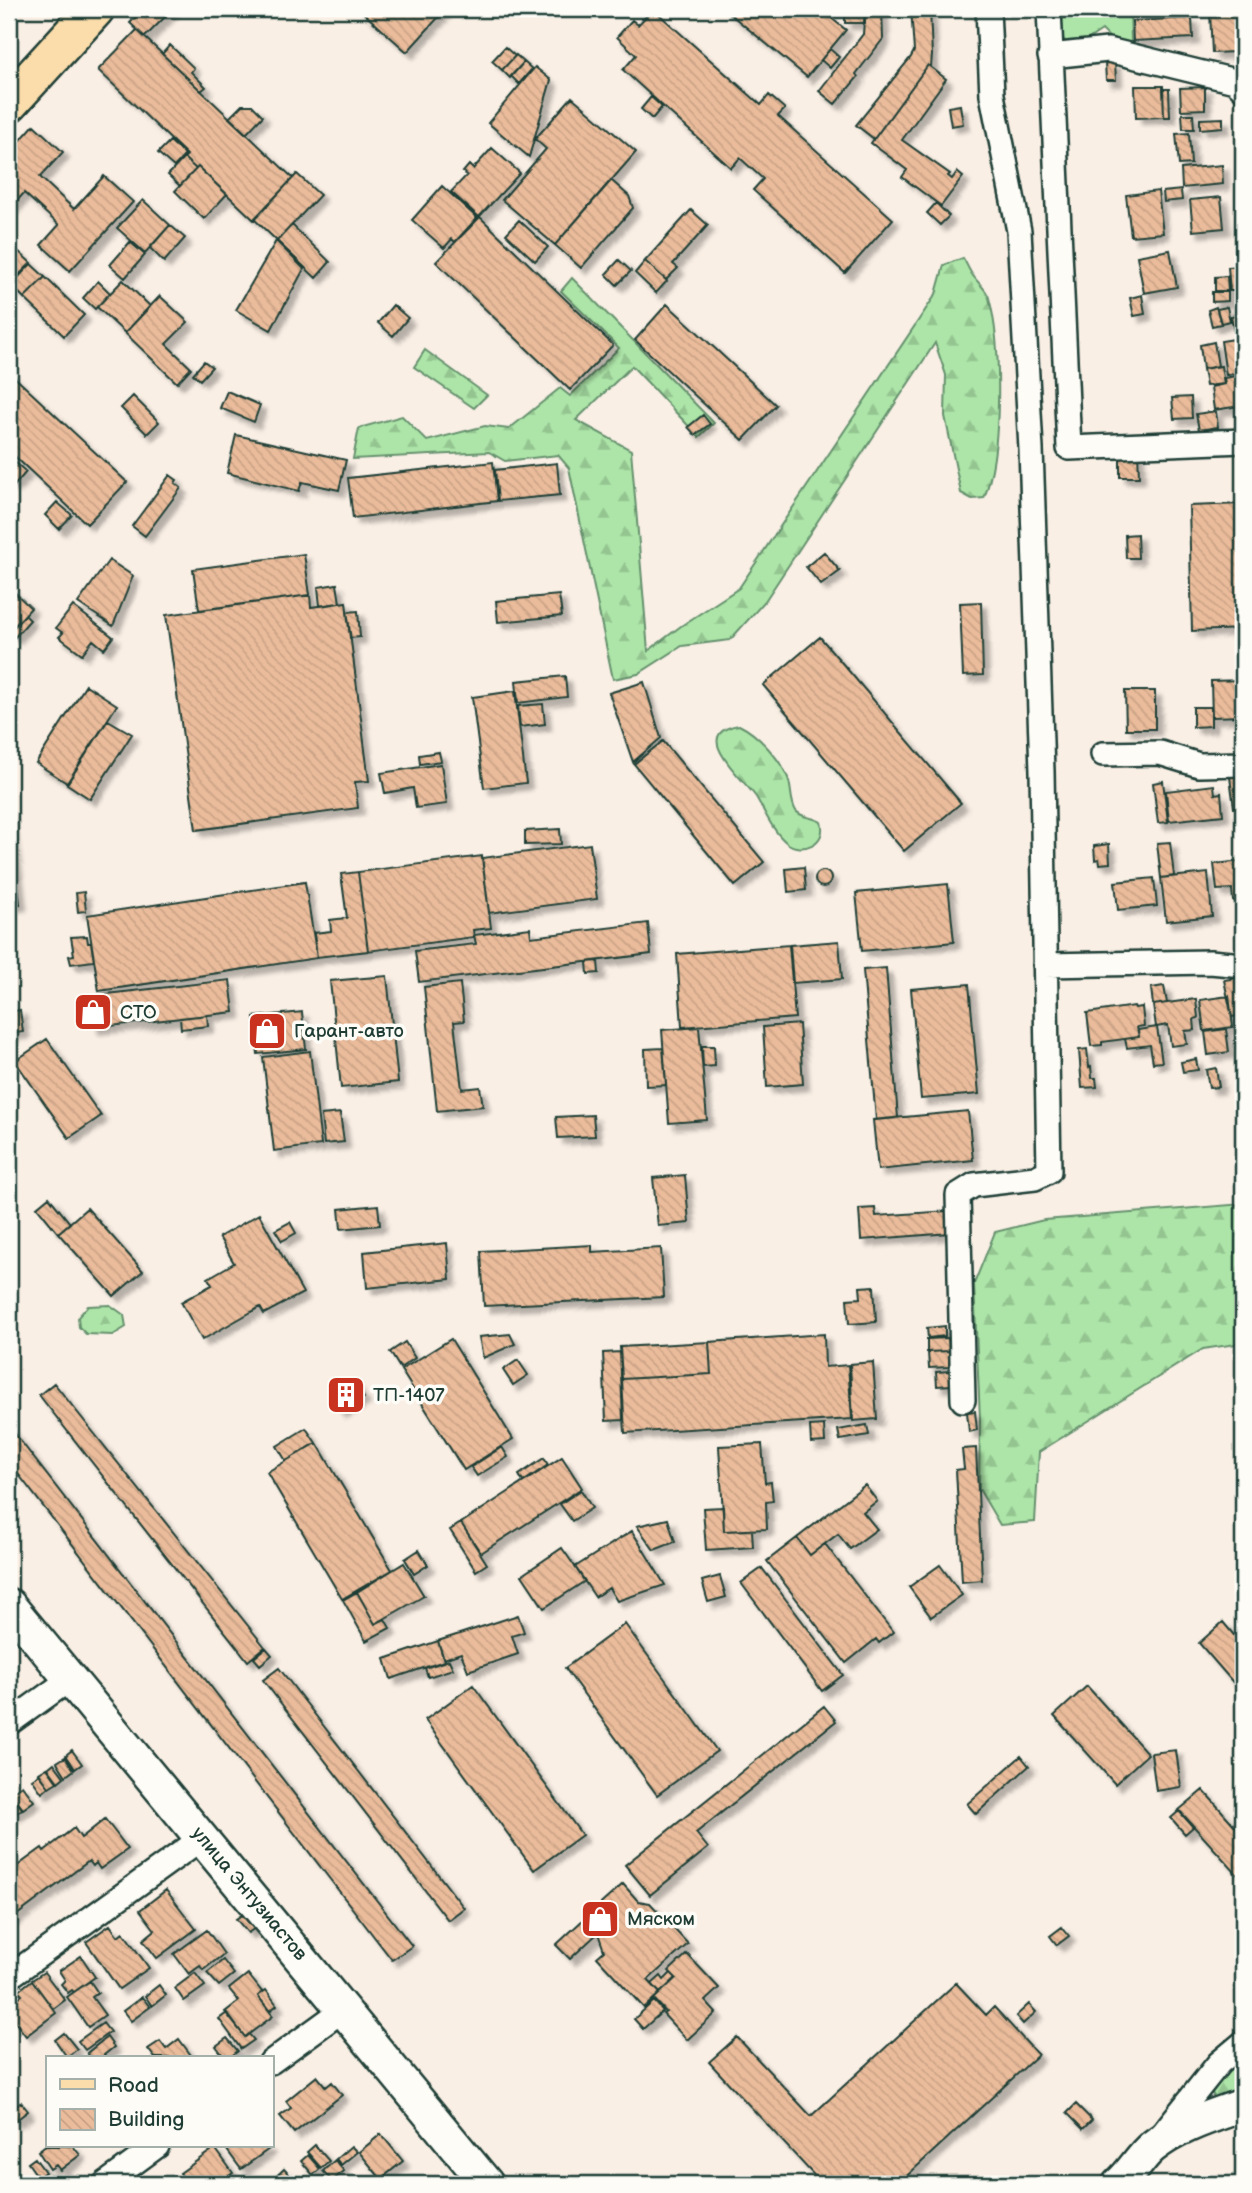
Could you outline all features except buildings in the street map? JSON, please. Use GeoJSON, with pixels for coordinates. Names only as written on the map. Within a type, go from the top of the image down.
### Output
{"type":"FeatureCollection","features":[{"type":"Feature","properties":{"kind":"main road"},"geometry":{"type":"LineString","coordinates":[[9,103],[95,9]]}},
{"type":"Feature","properties":{"kind":"street"},"geometry":{"type":"LineString","coordinates":[[963,1400],[958,1195],[974,1185],[1035,1178],[1049,1171],[1036,579],[1020,245],[992,96],[988,9]]}},
{"type":"Feature","properties":{"kind":"street"},"geometry":{"type":"LineString","coordinates":[[1049,9],[1069,448],[1243,441]]}},
{"type":"Feature","properties":{"kind":"street"},"geometry":{"type":"LineString","coordinates":[[1050,56],[1108,50],[1234,81],[1243,88]]}},
{"type":"Feature","properties":{"kind":"street"},"geometry":{"type":"LineString","coordinates":[[1103,754],[1160,752],[1199,765],[1243,764]]}},
{"type":"Feature","properties":{"kind":"street"},"geometry":{"type":"LineString","coordinates":[[1045,965],[1210,962],[1243,965]]}},
{"type":"Feature","properties":{"kind":"street","name":"улица Энтузиастов"},"geometry":{"type":"LineString","coordinates":[[9,1605],[344,2009],[474,2180]]}},
{"type":"Feature","properties":{"kind":"street"},"geometry":{"type":"LineString","coordinates":[[9,1723],[70,1679]]}},
{"type":"Feature","properties":{"kind":"street"},"geometry":{"type":"LineString","coordinates":[[9,1977],[202,1838]]}},
{"type":"Feature","properties":{"kind":"street"},"geometry":{"type":"LineString","coordinates":[[273,2061],[344,2009]]}},
{"type":"Feature","properties":{"kind":"street"},"geometry":{"type":"LineString","coordinates":[[1119,2184],[1132,2174],[1219,2063],[1243,2043]]}},
{"type":"Feature","properties":{"kind":"street"},"geometry":{"type":"LineString","coordinates":[[1152,2147],[1192,2124],[1243,2105]]}},
{"type":"Feature","properties":{"kind":"street"},"geometry":{"type":"LineString","coordinates":[[105,2184],[154,2148]]}},
{"type":"Feature","properties":{"kind":"green space"},"geometry":{"type":"Polygon","coordinates":[[[1061,9],[1130,9],[1131,41],[1127,46],[1112,40],[1102,30],[1087,40],[1065,41],[1060,36],[1061,9]]]}},
{"type":"Feature","properties":{"kind":"green space"},"geometry":{"type":"Polygon","coordinates":[[[963,258],[988,295],[996,343],[997,428],[990,478],[984,498],[972,499],[961,493],[945,416],[946,375],[935,343],[765,601],[730,640],[682,646],[638,674],[613,679],[569,468],[558,455],[505,461],[489,452],[353,459],[359,428],[402,416],[427,441],[485,426],[509,429],[560,388],[570,396],[619,348],[561,291],[572,278],[714,423],[699,437],[632,366],[576,420],[631,450],[648,651],[739,588],[936,294],[944,265],[963,258]]]}},
{"type":"Feature","properties":{"kind":"green space"},"geometry":{"type":"Polygon","coordinates":[[[425,350],[487,395],[474,408],[414,367],[425,350]]]}},
{"type":"Feature","properties":{"kind":"green space"},"geometry":{"type":"Polygon","coordinates":[[[739,725],[761,741],[780,763],[788,778],[796,811],[821,822],[821,836],[812,845],[793,846],[782,838],[773,828],[756,797],[724,757],[718,747],[718,737],[724,730],[739,725]]]}},
{"type":"Feature","properties":{"kind":"green space"},"geometry":{"type":"Polygon","coordinates":[[[1243,1204],[1243,1343],[1203,1349],[1039,1452],[1035,1522],[1000,1525],[979,1489],[980,1419],[974,1284],[995,1232],[1044,1220],[1243,1204]]]}},
{"type":"Feature","properties":{"kind":"green space"},"geometry":{"type":"Polygon","coordinates":[[[110,1305],[124,1315],[126,1327],[113,1335],[86,1334],[79,1327],[78,1317],[88,1306],[110,1305]]]}},
{"type":"Feature","properties":{"kind":"green space"},"geometry":{"type":"Polygon","coordinates":[[[1243,2062],[1243,2099],[1215,2101],[1212,2092],[1233,2064],[1243,2062]]]}},
{"type":"Feature","properties":{"kind":"place","name":"СТО"},"geometry":{"type":"Point","coordinates":[93,1012]}},
{"type":"Feature","properties":{"kind":"place","name":"Гарант-авто"},"geometry":{"type":"Point","coordinates":[267,1031]}},
{"type":"Feature","properties":{"kind":"place","name":"ТП-1407"},"geometry":{"type":"Point","coordinates":[346,1395]}},
{"type":"Feature","properties":{"kind":"place","name":"Мяском"},"geometry":{"type":"Point","coordinates":[600,1919]}}]}
